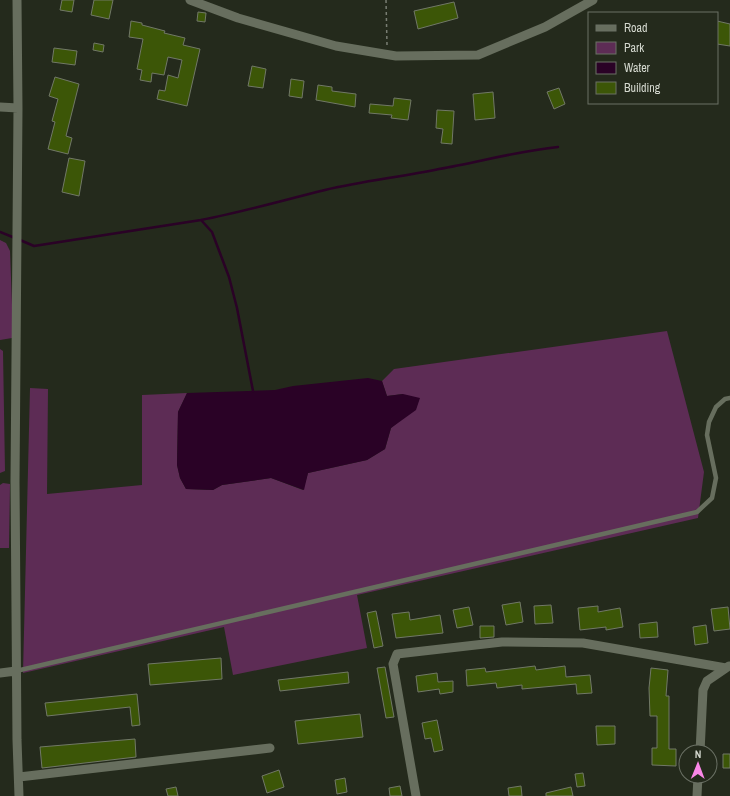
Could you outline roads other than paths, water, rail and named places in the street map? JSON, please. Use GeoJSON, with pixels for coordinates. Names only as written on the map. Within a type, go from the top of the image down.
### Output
{"type":"FeatureCollection","features":[{"type":"Feature","properties":{"kind":"street"},"geometry":{"type":"LineString","coordinates":[[17,0],[18,108],[15,473],[16,671],[20,796]]}},
{"type":"Feature","properties":{"kind":"street"},"geometry":{"type":"LineString","coordinates":[[190,0],[238,18],[336,46],[396,56],[478,56],[545,27],[593,0]]}},
{"type":"Feature","properties":{"kind":"street"},"geometry":{"type":"LineString","coordinates":[[0,107],[18,108]]}},
{"type":"Feature","properties":{"kind":"street"},"geometry":{"type":"LineString","coordinates":[[416,796],[393,664],[397,654],[502,642],[584,643],[728,667]]}},
{"type":"Feature","properties":{"kind":"street"},"geometry":{"type":"LineString","coordinates":[[700,744],[703,690],[707,681],[728,667]]}},
{"type":"Feature","properties":{"kind":"street"},"geometry":{"type":"LineString","coordinates":[[0,673],[16,671]]}},
{"type":"Feature","properties":{"kind":"street"},"geometry":{"type":"LineString","coordinates":[[19,777],[270,748]]}},
{"type":"Feature","properties":{"kind":"street"},"geometry":{"type":"LineString","coordinates":[[697,796],[698,784]]}},
{"type":"Feature","properties":{"kind":"lane"},"geometry":{"type":"LineString","coordinates":[[16,671],[697,512],[712,498],[716,478],[707,434],[709,422],[716,407],[725,399],[730,398]]}},
{"type":"Feature","properties":{"kind":"water"},"geometry":{"type":"Polygon","coordinates":[[[368,378],[382,381],[387,396],[403,394],[420,398],[416,410],[391,428],[385,449],[367,460],[308,473],[304,490],[271,478],[222,485],[213,490],[186,489],[180,478],[177,465],[178,412],[187,393],[275,390],[293,386],[368,378]]]}},
{"type":"Feature","properties":{"kind":"waterway"},"geometry":{"type":"LineString","coordinates":[[201,220],[248,210],[339,187],[425,172],[528,151],[558,147]]}},
{"type":"Feature","properties":{"kind":"waterway"},"geometry":{"type":"LineString","coordinates":[[20,240],[34,246],[201,220],[212,232],[229,277],[237,308],[253,391]]}},
{"type":"Feature","properties":{"kind":"waterway"},"geometry":{"type":"LineString","coordinates":[[0,232],[15,238]]}}]}
